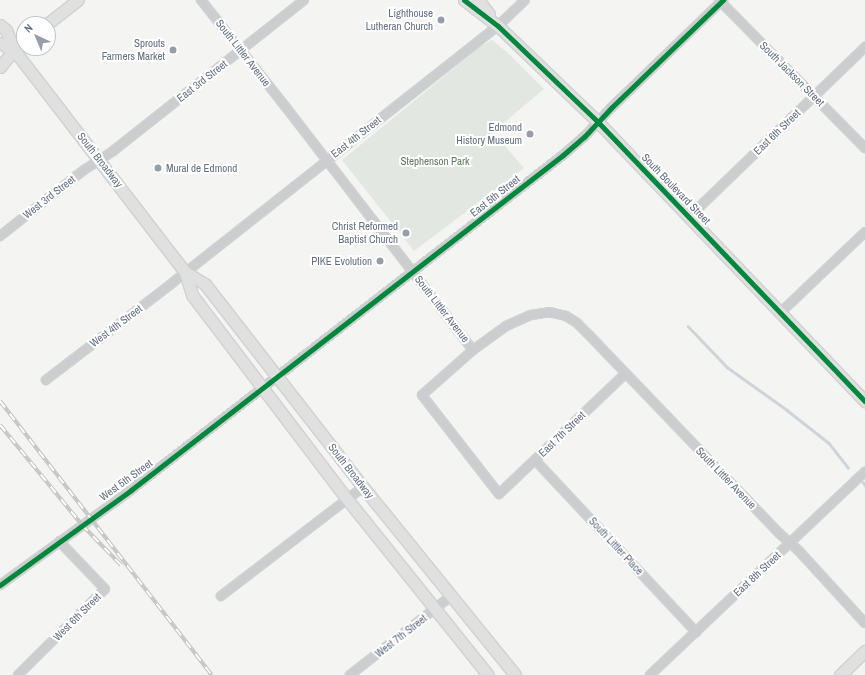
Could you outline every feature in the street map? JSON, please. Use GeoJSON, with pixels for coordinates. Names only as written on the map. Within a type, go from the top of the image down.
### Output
{"type":"FeatureCollection","features":[{"type":"Feature","properties":{"kind":"main road"},"geometry":{"type":"LineString","coordinates":[[56,17],[78,0]]}},
{"type":"Feature","properties":{"kind":"main road","name":"South Boulevard Street"},"geometry":{"type":"LineString","coordinates":[[464,0],[498,26],[598,122],[865,401]]}},
{"type":"Feature","properties":{"kind":"main road","name":"South Boulevard Street"},"geometry":{"type":"LineString","coordinates":[[478,0],[498,26]]}},
{"type":"Feature","properties":{"kind":"main road","name":"South Broadway"},"geometry":{"type":"LineString","coordinates":[[0,25],[6,30],[14,50],[185,272],[192,296],[347,499],[436,608],[488,675]]}},
{"type":"Feature","properties":{"kind":"main road","name":"South Broadway"},"geometry":{"type":"LineString","coordinates":[[0,43],[14,50]]}},
{"type":"Feature","properties":{"kind":"main road"},"geometry":{"type":"LineString","coordinates":[[0,53],[14,50]]}},
{"type":"Feature","properties":{"kind":"main road"},"geometry":{"type":"LineString","coordinates":[[0,67],[14,50]]}},
{"type":"Feature","properties":{"kind":"main road","name":"South Broadway"},"geometry":{"type":"LineString","coordinates":[[185,272],[205,284],[363,487],[515,675]]}},
{"type":"Feature","properties":{"kind":"main road"},"geometry":{"type":"LineString","coordinates":[[840,675],[865,651]]}},
{"type":"Feature","properties":{"kind":"street","name":"South Littler Avenue"},"geometry":{"type":"LineString","coordinates":[[201,0],[473,350],[506,326],[531,315],[550,312],[566,316],[577,323],[790,543],[865,623]]}},
{"type":"Feature","properties":{"kind":"street","name":"East 3rd Street"},"geometry":{"type":"LineString","coordinates":[[100,160],[304,0]]}},
{"type":"Feature","properties":{"kind":"street","name":"East 4th Street"},"geometry":{"type":"LineString","coordinates":[[185,272],[498,26],[525,0]]}},
{"type":"Feature","properties":{"kind":"street","name":"South Jackson Street"},"geometry":{"type":"LineString","coordinates":[[721,1],[865,148]]}},
{"type":"Feature","properties":{"kind":"street","name":"East 5th Street"},"geometry":{"type":"LineString","coordinates":[[262,388],[563,155],[584,137],[721,1]]}},
{"type":"Feature","properties":{"kind":"street","name":"East 6th Street"},"geometry":{"type":"LineString","coordinates":[[689,217],[865,47]]}},
{"type":"Feature","properties":{"kind":"street","name":"West 3rd Street"},"geometry":{"type":"LineString","coordinates":[[0,236],[100,160]]}},
{"type":"Feature","properties":{"kind":"street"},"geometry":{"type":"LineString","coordinates":[[780,313],[865,232]]}},
{"type":"Feature","properties":{"kind":"street","name":"West 4th Street"},"geometry":{"type":"LineString","coordinates":[[46,380],[185,272]]}},
{"type":"Feature","properties":{"kind":"street","name":"East 7th Street"},"geometry":{"type":"LineString","coordinates":[[473,350],[422,395],[499,494],[625,374]]}},
{"type":"Feature","properties":{"kind":"street","name":"West 5th Street"},"geometry":{"type":"LineString","coordinates":[[0,585],[131,490],[262,388]]}},
{"type":"Feature","properties":{"kind":"street","name":"South Littler Place"},"geometry":{"type":"LineString","coordinates":[[535,460],[696,632]]}},
{"type":"Feature","properties":{"kind":"street","name":"East 8th Street"},"geometry":{"type":"LineString","coordinates":[[650,675],[865,472]]}},
{"type":"Feature","properties":{"kind":"street"},"geometry":{"type":"LineString","coordinates":[[221,596],[363,487]]}},
{"type":"Feature","properties":{"kind":"street","name":"West 6th Street"},"geometry":{"type":"LineString","coordinates":[[18,675],[105,589],[59,541]]}},
{"type":"Feature","properties":{"kind":"street","name":"West 7th Street"},"geometry":{"type":"LineString","coordinates":[[350,675],[451,596]]}},
{"type":"Feature","properties":{"kind":"green space","name":"Stephenson Park"},"geometry":{"type":"Polygon","coordinates":[[[492,40],[507,52],[544,89],[493,132],[524,168],[414,251],[342,160],[481,46],[492,40]]]}},
{"type":"Feature","properties":{"kind":"waterway"},"geometry":{"type":"LineString","coordinates":[[688,326],[727,367],[787,410],[829,443],[848,467]]}},
{"type":"Feature","properties":{"kind":"railway"},"geometry":{"type":"LineString","coordinates":[[0,401],[212,675]]}},
{"type":"Feature","properties":{"kind":"railway"},"geometry":{"type":"LineString","coordinates":[[0,425],[82,525],[121,565]]}},
{"type":"Feature","properties":{"kind":"cycle path"},"geometry":{"type":"LineString","coordinates":[[464,0],[498,26],[598,122],[865,401]]}},
{"type":"Feature","properties":{"kind":"cycle path"},"geometry":{"type":"LineString","coordinates":[[0,585],[131,490],[563,155],[584,137],[611,108],[723,0]]}},
{"type":"Feature","properties":{"kind":"place","name":"Lighthouse Lutheran Church"},"geometry":{"type":"Point","coordinates":[441,20]}},
{"type":"Feature","properties":{"kind":"place","name":"Sprouts Farmers Market"},"geometry":{"type":"Point","coordinates":[173,50]}},
{"type":"Feature","properties":{"kind":"place","name":"Edmond History Museum"},"geometry":{"type":"Point","coordinates":[530,134]}},
{"type":"Feature","properties":{"kind":"place","name":"Mural de Edmond"},"geometry":{"type":"Point","coordinates":[158,168]}},
{"type":"Feature","properties":{"kind":"place","name":"Christ Reformed Baptist Church"},"geometry":{"type":"Point","coordinates":[406,233]}},
{"type":"Feature","properties":{"kind":"place","name":"PIKE Evolution"},"geometry":{"type":"Point","coordinates":[380,261]}}]}
